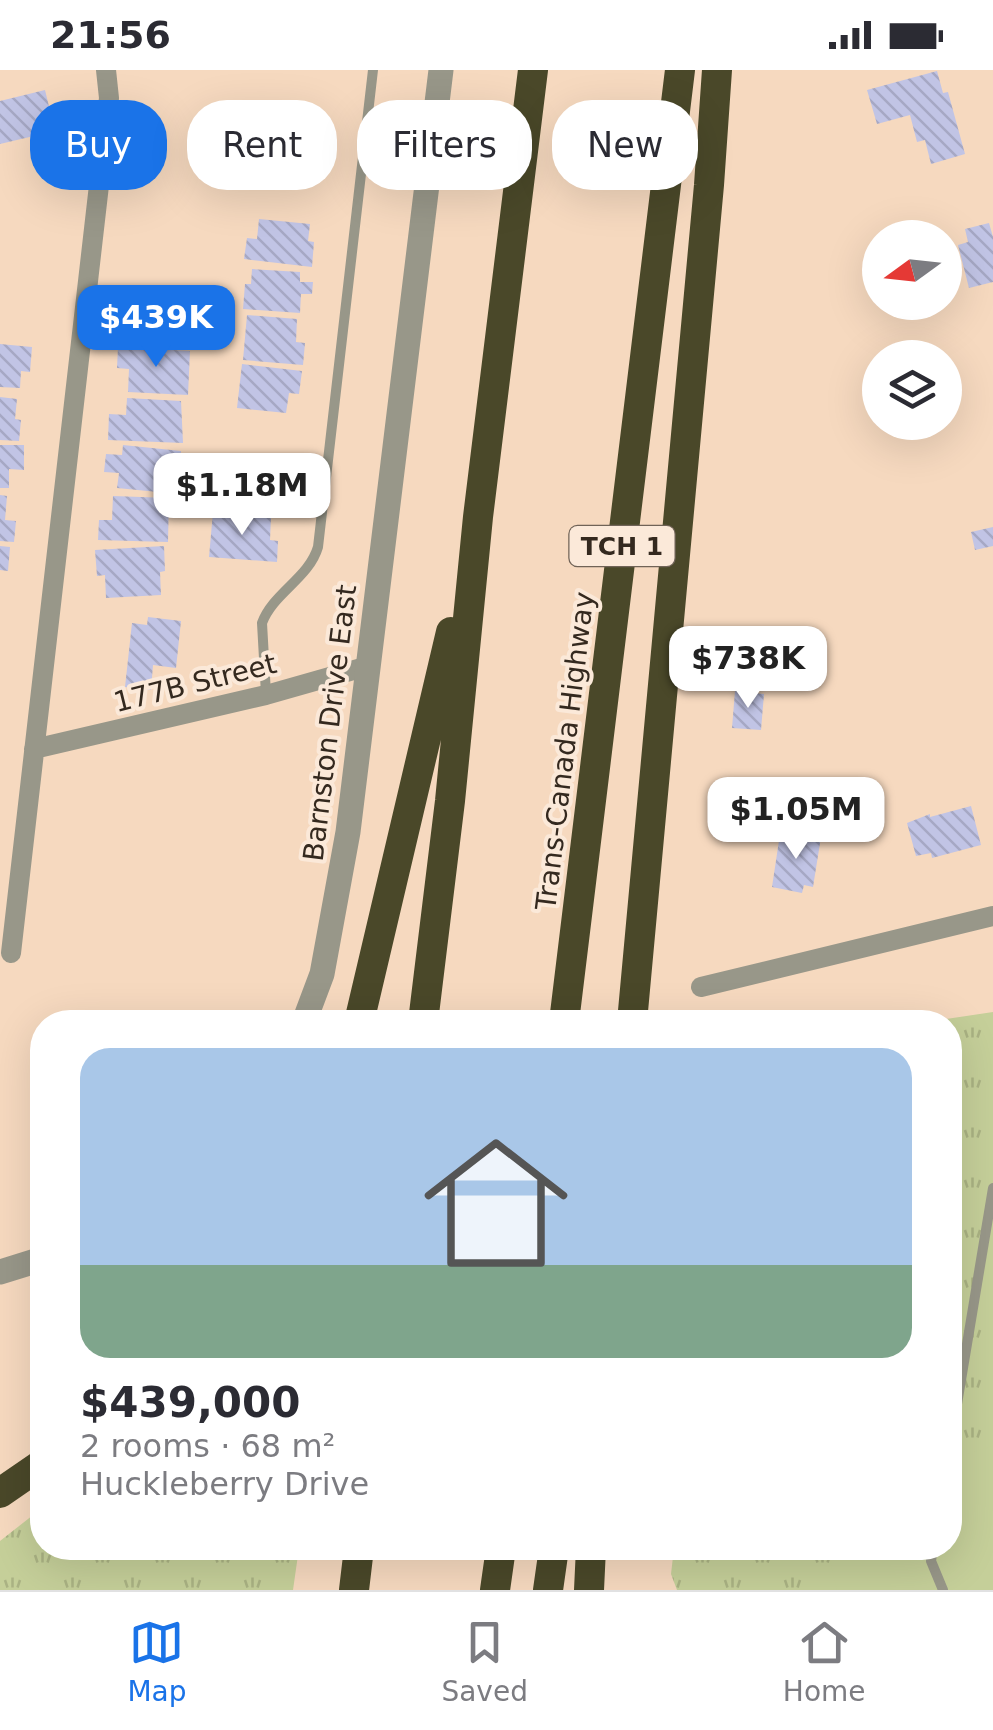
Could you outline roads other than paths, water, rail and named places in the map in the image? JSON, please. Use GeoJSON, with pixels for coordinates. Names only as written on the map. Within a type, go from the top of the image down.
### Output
{"type":"FeatureCollection","features":[{"type":"Feature","properties":{"kind":"highway"},"geometry":{"type":"LineString","coordinates":[[424,1010],[478,517],[533,70]]}},
{"type":"Feature","properties":{"kind":"highway","name":"Trans-Canada Highway"},"geometry":{"type":"LineString","coordinates":[[565,1010],[680,70]]}},
{"type":"Feature","properties":{"kind":"highway"},"geometry":{"type":"LineString","coordinates":[[633,1010],[710,184],[717,70]]}},
{"type":"Feature","properties":{"kind":"highway"},"geometry":{"type":"LineString","coordinates":[[362,1010],[478,517]]}},
{"type":"Feature","properties":{"kind":"highway"},"geometry":{"type":"LineString","coordinates":[[625,1010],[650,814]]}},
{"type":"Feature","properties":{"kind":"highway"},"geometry":{"type":"LineString","coordinates":[[0,1493],[30,1472]]}},
{"type":"Feature","properties":{"kind":"highway"},"geometry":{"type":"LineString","coordinates":[[354,1590],[358,1560]]}},
{"type":"Feature","properties":{"kind":"highway"},"geometry":{"type":"LineString","coordinates":[[496,1590],[499,1560]]}},
{"type":"Feature","properties":{"kind":"highway"},"geometry":{"type":"LineString","coordinates":[[548,1590],[552,1560]]}},
{"type":"Feature","properties":{"kind":"highway"},"geometry":{"type":"LineString","coordinates":[[589,1590],[590,1560]]}},
{"type":"Feature","properties":{"kind":"street"},"geometry":{"type":"LineString","coordinates":[[11,953],[109,98],[106,70]]}},
{"type":"Feature","properties":{"kind":"street","name":"Barnston Drive East"},"geometry":{"type":"LineString","coordinates":[[308,1010],[322,974],[335,906],[442,70]]}},
{"type":"Feature","properties":{"kind":"street","name":"177B Street"},"geometry":{"type":"LineString","coordinates":[[34,750],[266,695],[368,666]]}},
{"type":"Feature","properties":{"kind":"street"},"geometry":{"type":"LineString","coordinates":[[701,988],[993,916]]}},
{"type":"Feature","properties":{"kind":"street"},"geometry":{"type":"LineString","coordinates":[[0,1272],[30,1263]]}},
{"type":"Feature","properties":{"kind":"lane"},"geometry":{"type":"LineString","coordinates":[[266,695],[262,623],[266,612],[308,566],[318,547],[374,70]]}},
{"type":"Feature","properties":{"kind":"lane"},"geometry":{"type":"LineString","coordinates":[[962,1374],[993,1188]]}},
{"type":"Feature","properties":{"kind":"lane"},"geometry":{"type":"LineString","coordinates":[[931,1560],[942,1590]]}}]}
